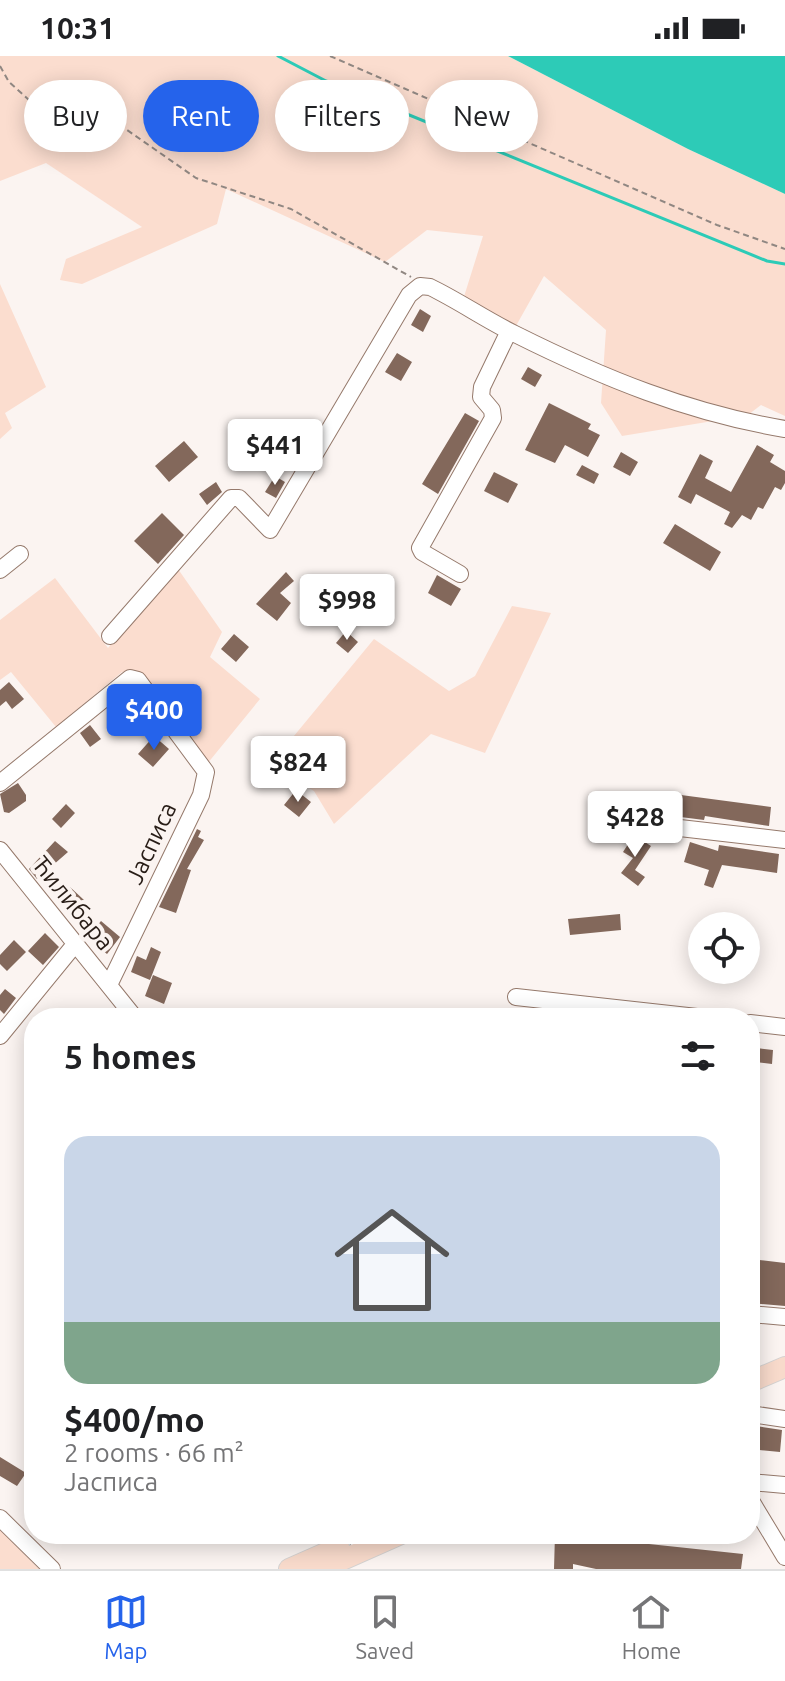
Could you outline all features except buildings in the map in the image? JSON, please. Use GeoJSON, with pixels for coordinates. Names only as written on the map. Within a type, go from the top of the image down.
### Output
{"type":"FeatureCollection","features":[{"type":"Feature","properties":{"kind":"main road"},"geometry":{"type":"LineString","coordinates":[[760,1364],[785,1353]]}},
{"type":"Feature","properties":{"kind":"main road"},"geometry":{"type":"LineString","coordinates":[[760,1378],[785,1367]]}},
{"type":"Feature","properties":{"kind":"main road"},"geometry":{"type":"LineString","coordinates":[[289,1569],[343,1544]]}},
{"type":"Feature","properties":{"kind":"main road"},"geometry":{"type":"LineString","coordinates":[[322,1569],[378,1544]]}},
{"type":"Feature","properties":{"kind":"street"},"geometry":{"type":"LineString","coordinates":[[110,636],[231,498],[239,498],[270,530],[414,288],[430,287],[509,331],[643,393],[725,419],[785,429]]}},
{"type":"Feature","properties":{"kind":"street"},"geometry":{"type":"LineString","coordinates":[[460,574],[420,548],[493,418],[492,410],[481,397],[482,387],[509,331]]}},
{"type":"Feature","properties":{"kind":"street"},"geometry":{"type":"LineString","coordinates":[[0,570],[20,554]]}},
{"type":"Feature","properties":{"kind":"street","name":"Јасписа"},"geometry":{"type":"LineString","coordinates":[[0,783],[130,678],[138,680],[208,775],[109,985]]}},
{"type":"Feature","properties":{"kind":"street"},"geometry":{"type":"LineString","coordinates":[[671,827],[785,840]]}},
{"type":"Feature","properties":{"kind":"street","name":"Ћилибара"},"geometry":{"type":"LineString","coordinates":[[0,850],[109,985]]}},
{"type":"Feature","properties":{"kind":"street"},"geometry":{"type":"LineString","coordinates":[[0,1036],[76,943]]}},
{"type":"Feature","properties":{"kind":"street"},"geometry":{"type":"LineString","coordinates":[[109,985],[127,1008]]}},
{"type":"Feature","properties":{"kind":"street"},"geometry":{"type":"LineString","coordinates":[[516,997],[616,1008]]}},
{"type":"Feature","properties":{"kind":"street"},"geometry":{"type":"LineString","coordinates":[[760,1024],[785,1027]]}},
{"type":"Feature","properties":{"kind":"street"},"geometry":{"type":"LineString","coordinates":[[760,1315],[785,1317]]}},
{"type":"Feature","properties":{"kind":"street"},"geometry":{"type":"LineString","coordinates":[[760,1415],[785,1419]]}},
{"type":"Feature","properties":{"kind":"street"},"geometry":{"type":"LineString","coordinates":[[760,1483],[785,1485]]}},
{"type":"Feature","properties":{"kind":"street"},"geometry":{"type":"LineString","coordinates":[[760,1516],[785,1557]]}},
{"type":"Feature","properties":{"kind":"street"},"geometry":{"type":"LineString","coordinates":[[0,1518],[24,1542]]}},
{"type":"Feature","properties":{"kind":"street"},"geometry":{"type":"LineString","coordinates":[[27,1544],[52,1569]]}},
{"type":"Feature","properties":{"kind":"path"},"geometry":{"type":"LineString","coordinates":[[330,56],[717,225],[785,249]]}},
{"type":"Feature","properties":{"kind":"path"},"geometry":{"type":"LineString","coordinates":[[0,66],[9,82],[29,100],[61,116],[117,123],[196,178],[291,209],[430,287]]}},
{"type":"Feature","properties":{"kind":"shaded area"},"geometry":{"type":"Polygon","coordinates":[[[0,56],[508,56],[688,149],[785,194],[785,416],[761,405],[740,421],[725,419],[622,436],[601,403],[606,330],[544,276],[512,333],[462,303],[483,236],[427,230],[385,262],[226,189],[217,224],[82,284],[60,280],[66,259],[142,227],[46,163],[0,181],[0,56]]]}},
{"type":"Feature","properties":{"kind":"shaded area"},"geometry":{"type":"Polygon","coordinates":[[[508,56],[785,56],[785,194],[688,149],[508,56]]]}},
{"type":"Feature","properties":{"kind":"shaded area"},"geometry":{"type":"Polygon","coordinates":[[[0,284],[46,387],[5,413],[12,428],[0,439],[0,284]]]}},
{"type":"Feature","properties":{"kind":"shaded area"},"geometry":{"type":"Polygon","coordinates":[[[178,569],[222,632],[210,657],[260,699],[207,764],[133,670],[122,672],[56,727],[11,672],[0,680],[0,620],[55,578],[108,648],[158,587],[178,569]]]}},
{"type":"Feature","properties":{"kind":"shaded area"},"geometry":{"type":"Polygon","coordinates":[[[512,606],[551,613],[485,753],[431,734],[334,824],[314,791],[270,765],[374,639],[449,691],[475,676],[512,606]]]}},
{"type":"Feature","properties":{"kind":"shaded area"},"geometry":{"type":"Polygon","coordinates":[[[0,1530],[39,1569],[0,1569],[0,1530]]]}},
{"type":"Feature","properties":{"kind":"waterway"},"geometry":{"type":"LineString","coordinates":[[278,56],[326,81],[767,261],[785,264]]}}]}
